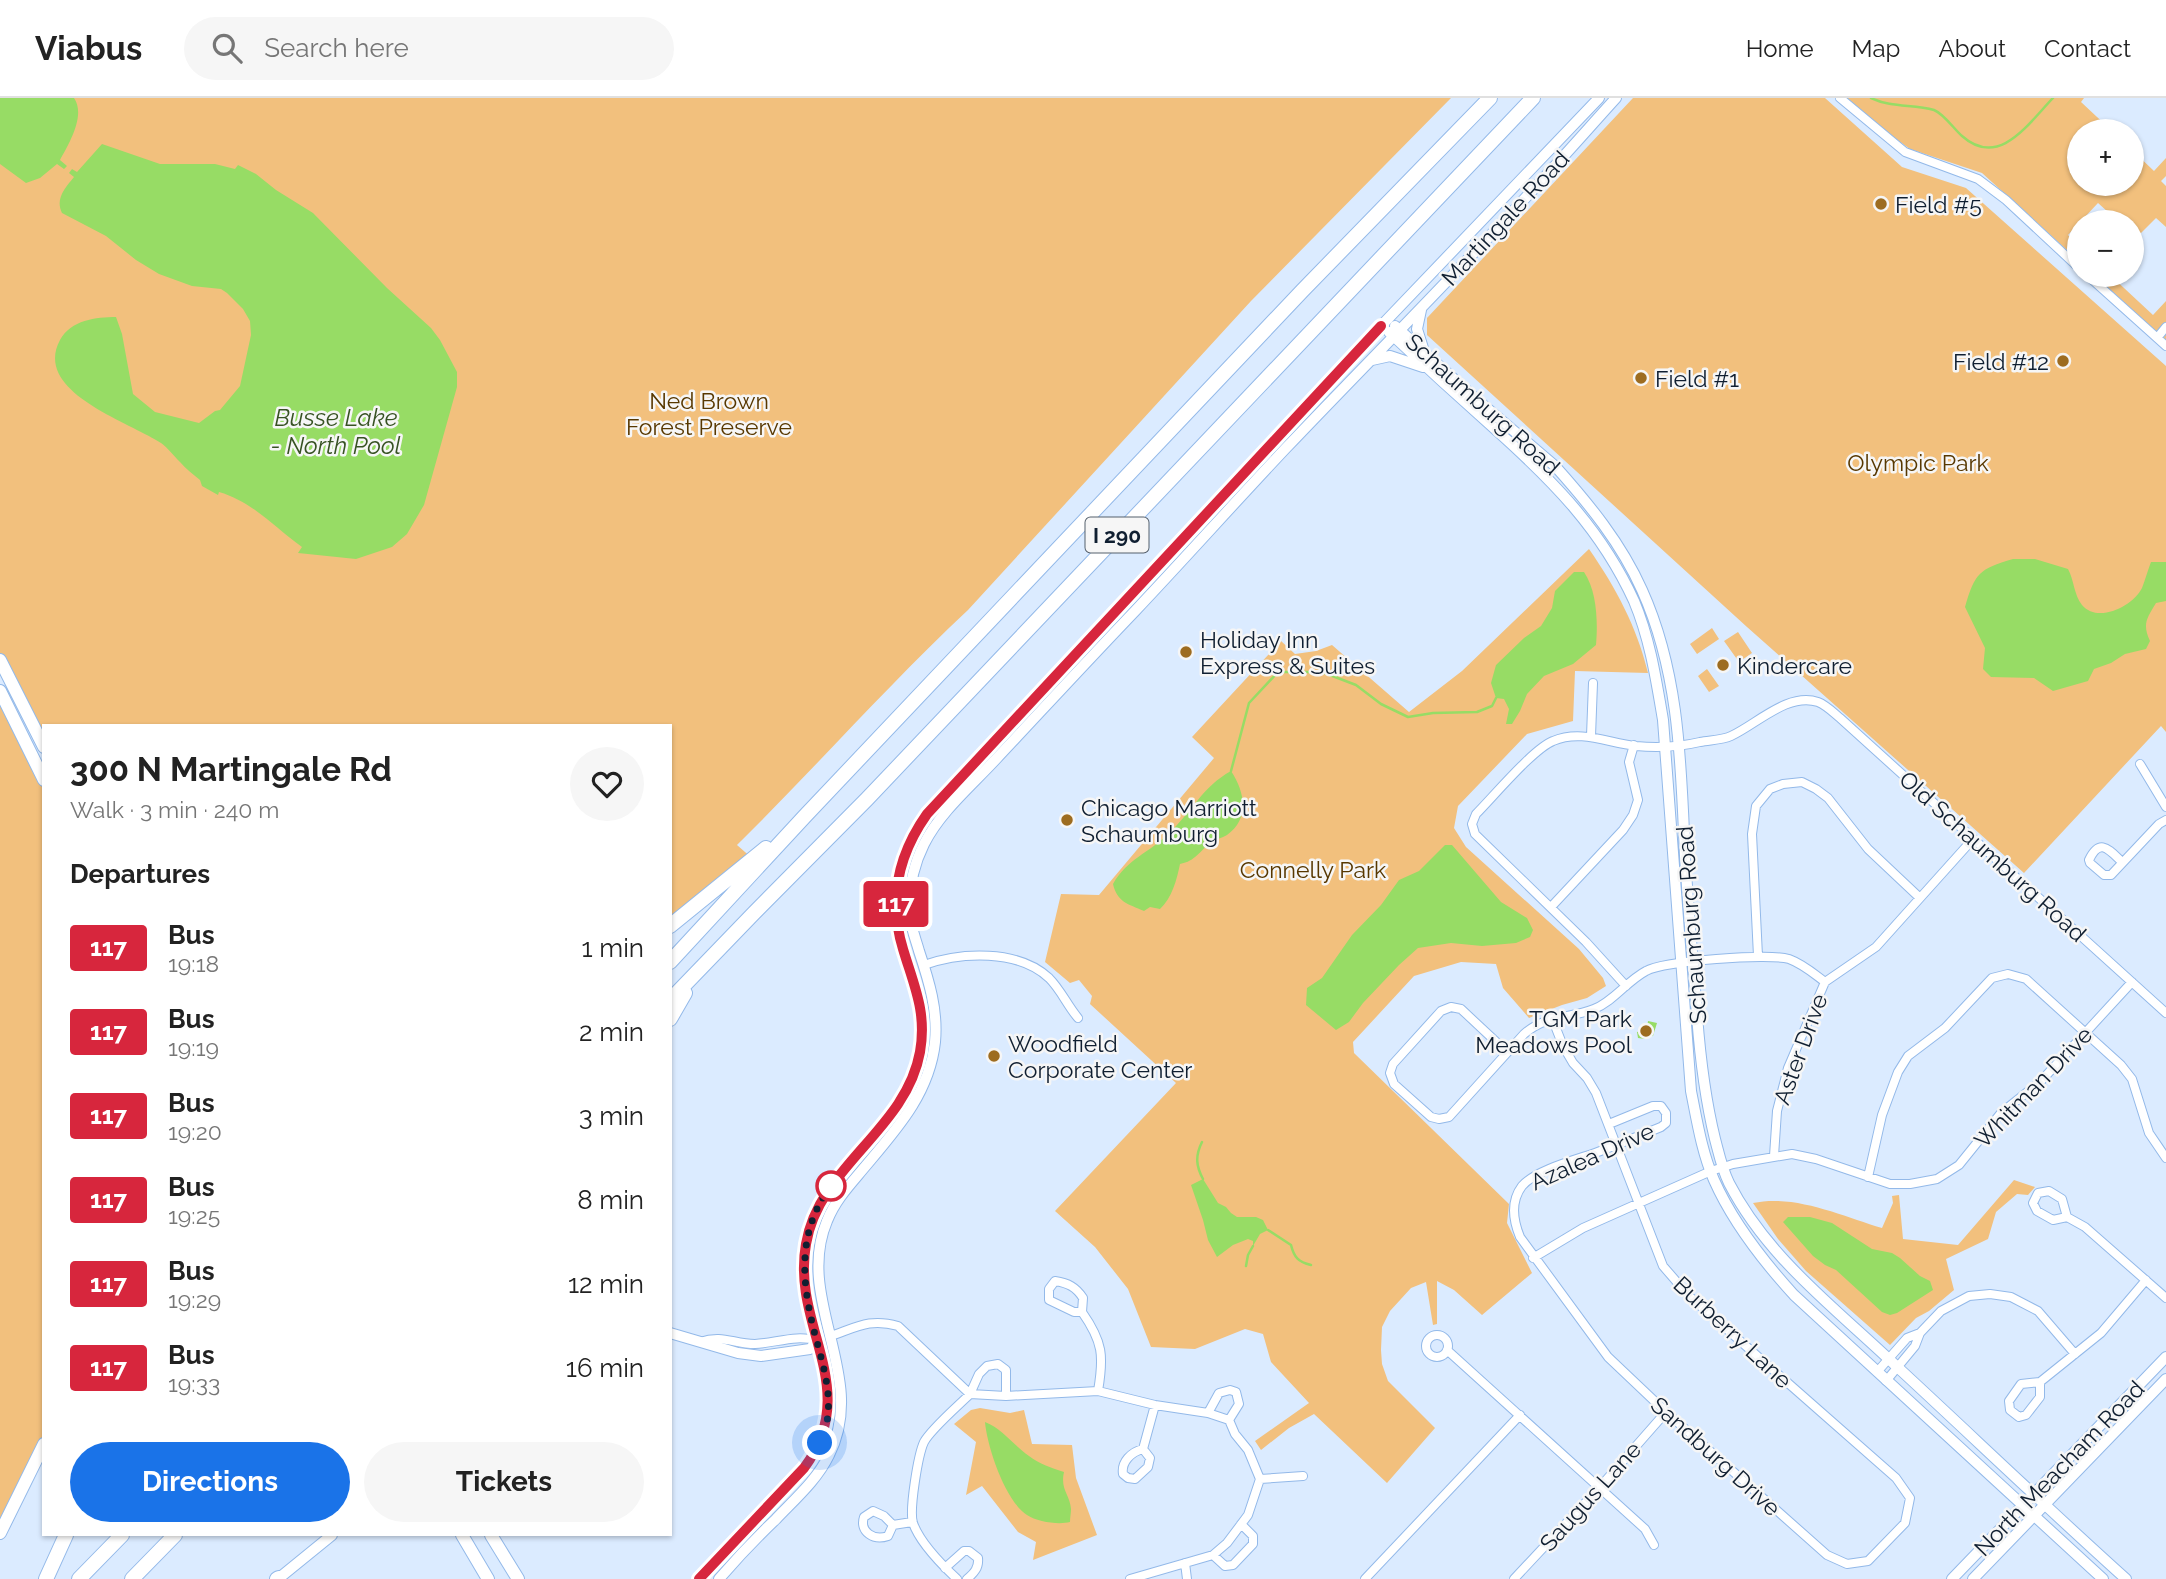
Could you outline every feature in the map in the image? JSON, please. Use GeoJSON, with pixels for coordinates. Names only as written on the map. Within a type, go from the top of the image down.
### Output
{"type":"FeatureCollection","features":[{"type":"Feature","properties":{"kind":"highway","name":"I 290"},"geometry":{"type":"LineString","coordinates":[[672,960],[1303,290],[1490,98]]}},
{"type":"Feature","properties":{"kind":"highway","name":"I 290"},"geometry":{"type":"LineString","coordinates":[[672,998],[867,799],[1533,98]]}},
{"type":"Feature","properties":{"kind":"highway"},"geometry":{"type":"LineString","coordinates":[[672,924],[805,816]]}},
{"type":"Feature","properties":{"kind":"highway"},"geometry":{"type":"LineString","coordinates":[[672,1015],[698,969]]}},
{"type":"Feature","properties":{"kind":"highway"},"geometry":{"type":"LineString","coordinates":[[46,1579],[66,1536]]}},
{"type":"Feature","properties":{"kind":"highway"},"geometry":{"type":"LineString","coordinates":[[79,1579],[121,1536]]}},
{"type":"Feature","properties":{"kind":"highway"},"geometry":{"type":"LineString","coordinates":[[132,1579],[174,1536]]}},
{"type":"Feature","properties":{"kind":"main road"},"geometry":{"type":"LineString","coordinates":[[0,660],[42,743]]}},
{"type":"Feature","properties":{"kind":"main road"},"geometry":{"type":"LineString","coordinates":[[0,691],[42,776]]}},
{"type":"Feature","properties":{"kind":"main road"},"geometry":{"type":"LineString","coordinates":[[0,1534],[42,1448]]}},
{"type":"Feature","properties":{"kind":"main road"},"geometry":{"type":"LineString","coordinates":[[463,1536],[488,1579]]}},
{"type":"Feature","properties":{"kind":"main road"},"geometry":{"type":"LineString","coordinates":[[492,1536],[518,1579]]}},
{"type":"Feature","properties":{"kind":"street","name":"Martingale Road"},"geometry":{"type":"LineString","coordinates":[[699,1579],[796,1478],[814,1455],[824,1434],[829,1397],[826,1373],[807,1300],[804,1261],[809,1229],[817,1207],[903,1098],[914,1075],[923,1029],[922,1011],[899,933],[896,900],[901,863],[918,827],[946,793],[1385,322],[1599,98]]}},
{"type":"Feature","properties":{"kind":"street","name":"Martingale Road"},"geometry":{"type":"LineString","coordinates":[[719,1579],[817,1475],[832,1451],[841,1423],[840,1371],[817,1276],[817,1258],[828,1218],[837,1201],[902,1122],[923,1088],[935,1045],[932,991],[909,914],[910,886],[919,856],[935,825],[1282,452],[1530,193],[1616,98]]}},
{"type":"Feature","properties":{"kind":"street"},"geometry":{"type":"LineString","coordinates":[[1840,98],[1905,152],[1978,180],[2006,200],[2067,257]]}},
{"type":"Feature","properties":{"kind":"street"},"geometry":{"type":"LineString","coordinates":[[2100,287],[2166,346]]}},
{"type":"Feature","properties":{"kind":"street"},"geometry":{"type":"LineString","coordinates":[[1421,307],[1416,329],[1425,354]]}},
{"type":"Feature","properties":{"kind":"street","name":"Schaumburg Road"},"geometry":{"type":"LineString","coordinates":[[1385,322],[1431,370],[1547,477],[1583,517],[1613,560],[1634,603],[1651,653],[1663,720],[1690,1091],[1697,1122],[1717,1169],[1775,1251],[1815,1292],[2126,1579]]}},
{"type":"Feature","properties":{"kind":"street"},"geometry":{"type":"LineString","coordinates":[[2157,338],[2166,327]]}},
{"type":"Feature","properties":{"kind":"street","name":"Schaumburg Road"},"geometry":{"type":"LineString","coordinates":[[1396,333],[1516,430],[1555,466],[1603,522],[1643,591],[1659,635],[1672,688],[1680,745],[1688,910],[1704,1088],[1717,1169],[1714,1180],[1741,1228],[1768,1266],[1794,1295],[2103,1579]]}},
{"type":"Feature","properties":{"kind":"street"},"geometry":{"type":"LineString","coordinates":[[1369,361],[1390,356],[1431,370]]}},
{"type":"Feature","properties":{"kind":"street"},"geometry":{"type":"LineString","coordinates":[[1591,736],[1593,683]]}},
{"type":"Feature","properties":{"kind":"street","name":"Old Schaumburg Road"},"geometry":{"type":"LineString","coordinates":[[1680,745],[1728,737],[1780,706],[1797,701],[1818,702],[1840,718],[2166,1013]]}},
{"type":"Feature","properties":{"kind":"street"},"geometry":{"type":"LineString","coordinates":[[1626,986],[1587,942],[1475,834],[1472,824],[1476,814],[1550,741],[1570,735],[1591,736],[1634,746],[1680,745]]}},
{"type":"Feature","properties":{"kind":"street"},"geometry":{"type":"LineString","coordinates":[[1551,907],[1623,830],[1633,815],[1638,800],[1629,762],[1634,746]]}},
{"type":"Feature","properties":{"kind":"street"},"geometry":{"type":"LineString","coordinates":[[2140,764],[2166,807]]}},
{"type":"Feature","properties":{"kind":"street"},"geometry":{"type":"LineString","coordinates":[[1758,956],[1752,834],[1756,806],[1770,789],[1783,784],[1802,782],[1828,798],[1868,849],[1920,898]]}},
{"type":"Feature","properties":{"kind":"street"},"geometry":{"type":"LineString","coordinates":[[2122,862],[2166,820]]}},
{"type":"Feature","properties":{"kind":"street","name":"Aster Drive"},"geometry":{"type":"LineString","coordinates":[[1774,1156],[1777,1111],[1788,1068],[1825,982],[1876,947],[1973,839]]}},
{"type":"Feature","properties":{"kind":"street"},"geometry":{"type":"LineString","coordinates":[[924,965],[975,954],[1032,966],[1051,980],[1078,1018]]}},
{"type":"Feature","properties":{"kind":"street"},"geometry":{"type":"LineString","coordinates":[[1507,1052],[1461,1009],[1451,1007],[1441,1011],[1393,1064],[1390,1073],[1394,1084],[1431,1117],[1449,1117],[1535,1024],[1592,1010],[1647,970],[1663,965],[1758,956],[1787,958],[1805,966],[1825,982]]}},
{"type":"Feature","properties":{"kind":"street"},"geometry":{"type":"LineString","coordinates":[[1868,1177],[1882,1115],[1898,1072],[1908,1056],[1945,1028],[1992,978],[2008,974],[2026,979],[2121,1065],[2132,1079],[2149,1133],[2166,1158]]}},
{"type":"Feature","properties":{"kind":"street","name":"Whitman Drive"},"geometry":{"type":"LineString","coordinates":[[1533,1258],[1583,1228],[1717,1169],[1774,1156],[1792,1154],[1816,1159],[1890,1184],[1910,1184],[1937,1179],[1959,1165],[2001,1113],[2041,1080],[2132,982]]}},
{"type":"Feature","properties":{"kind":"street","name":"Burberry Lane"},"geometry":{"type":"LineString","coordinates":[[1552,1018],[1573,1063],[1597,1093],[1663,1266],[1689,1296],[1896,1478],[1910,1498]]}},
{"type":"Feature","properties":{"kind":"street","name":"Azalea Drive"},"geometry":{"type":"LineString","coordinates":[[1533,1258],[1514,1223],[1514,1207],[1522,1186],[1542,1173],[1661,1127],[1666,1122],[1666,1113],[1661,1106],[1653,1106],[1609,1124]]}},
{"type":"Feature","properties":{"kind":"street"},"geometry":{"type":"LineString","coordinates":[[2067,1217],[2085,1227],[2166,1298]]}},
{"type":"Feature","properties":{"kind":"street","name":"Sandburg Drive"},"geometry":{"type":"LineString","coordinates":[[1533,1258],[1608,1357],[1827,1555],[1847,1564],[1868,1561],[1905,1523],[1910,1498]]}},
{"type":"Feature","properties":{"kind":"street"},"geometry":{"type":"LineString","coordinates":[[2040,1382],[2040,1396],[2026,1415],[2019,1417],[2010,1410],[2009,1401],[2021,1384],[2040,1382],[2101,1333],[2146,1280]]}},
{"type":"Feature","properties":{"kind":"street"},"geometry":{"type":"LineString","coordinates":[[1082,1312],[1074,1312],[1049,1300],[1048,1293],[1055,1281],[1078,1290],[1083,1298],[1082,1312],[1096,1336],[1102,1358],[1098,1391]]}},
{"type":"Feature","properties":{"kind":"street"},"geometry":{"type":"LineString","coordinates":[[1877,1372],[1915,1346],[1920,1333],[1941,1311],[1969,1296],[1990,1294],[2011,1297],[2038,1311],[2075,1354]]}},
{"type":"Feature","properties":{"kind":"street"},"geometry":{"type":"LineString","coordinates":[[672,1335],[738,1353],[761,1356],[810,1349],[817,1341],[869,1323],[883,1322],[898,1326],[970,1394],[1006,1396],[1098,1391],[1155,1405],[1208,1413],[1229,1420],[1235,1434],[1248,1450],[1260,1479],[1248,1514],[1227,1543],[1213,1555],[1158,1575],[1130,1579]]}},
{"type":"Feature","properties":{"kind":"street"},"geometry":{"type":"LineString","coordinates":[[1447,1350],[1645,1529],[1654,1545]]}},
{"type":"Feature","properties":{"kind":"street","name":"North Meacham Road"},"geometry":{"type":"LineString","coordinates":[[1952,1579],[2166,1357]]}},
{"type":"Feature","properties":{"kind":"street"},"geometry":{"type":"LineString","coordinates":[[1886,1381],[1893,1363]]}},
{"type":"Feature","properties":{"kind":"street"},"geometry":{"type":"LineString","coordinates":[[957,1579],[926,1545],[912,1522],[917,1462],[925,1441],[970,1394],[979,1374],[987,1366],[998,1364],[1006,1370],[1006,1396]]}},
{"type":"Feature","properties":{"kind":"street","name":"North Meacham Road"},"geometry":{"type":"LineString","coordinates":[[1973,1579],[2166,1379]]}},
{"type":"Feature","properties":{"kind":"street"},"geometry":{"type":"LineString","coordinates":[[1208,1413],[1219,1393],[1230,1390],[1236,1392],[1239,1404],[1229,1420]]}},
{"type":"Feature","properties":{"kind":"street"},"geometry":{"type":"LineString","coordinates":[[1143,1449],[1155,1405]]}},
{"type":"Feature","properties":{"kind":"street","name":"Saugus Lane"},"geometry":{"type":"LineString","coordinates":[[1520,1577],[1666,1412]]}},
{"type":"Feature","properties":{"kind":"street"},"geometry":{"type":"LineString","coordinates":[[1365,1579],[1520,1415]]}},
{"type":"Feature","properties":{"kind":"street"},"geometry":{"type":"LineString","coordinates":[[1260,1479],[1303,1476]]}},
{"type":"Feature","properties":{"kind":"street"},"geometry":{"type":"LineString","coordinates":[[893,1525],[912,1522]]}},
{"type":"Feature","properties":{"kind":"street"},"geometry":{"type":"LineString","coordinates":[[1213,1555],[1225,1566],[1233,1565],[1253,1544],[1253,1536],[1241,1524]]}},
{"type":"Feature","properties":{"kind":"street"},"geometry":{"type":"LineString","coordinates":[[278,1579],[331,1536]]}},
{"type":"Feature","properties":{"kind":"street"},"geometry":{"type":"LineString","coordinates":[[945,1568],[964,1551],[970,1551],[978,1558],[978,1564],[967,1579]]}},
{"type":"Feature","properties":{"kind":"street"},"geometry":{"type":"LineString","coordinates":[[1185,1563],[1187,1579]]}},
{"type":"Feature","properties":{"kind":"green space","name":"Ned Brown Forest Preserve"},"geometry":{"type":"Polygon","coordinates":[[[0,98],[1451,98],[1251,301],[968,610],[737,845],[753,859],[672,924],[672,724],[42,724],[42,743],[0,660],[0,98]]]}},
{"type":"Feature","properties":{"kind":"green space","name":"Olympic Park"},"geometry":{"type":"Polygon","coordinates":[[[1633,98],[1825,98],[1902,167],[1966,188],[2067,278],[2067,287],[2077,287],[2166,366],[2166,732],[2161,726],[2024,873],[1747,627],[1427,335],[1427,318],[1633,98]]]}},
{"type":"Feature","properties":{"kind":"green space"},"geometry":{"type":"Polygon","coordinates":[[[1847,98],[2084,98],[2081,102],[2099,119],[2067,119],[2067,196],[2144,196],[2144,161],[2154,171],[2166,158],[2166,176],[2161,181],[2166,186],[2166,227],[2156,218],[2144,230],[2144,210],[2106,210],[2098,203],[2091,210],[2067,210],[2067,250],[1982,173],[1910,149],[1847,98]]]}},
{"type":"Feature","properties":{"kind":"green space"},"geometry":{"type":"Polygon","coordinates":[[[2107,287],[2123,287],[2153,315],[2166,301],[2166,341],[2107,287]]]}},
{"type":"Feature","properties":{"kind":"green space","name":"Connelly Park"},"geometry":{"type":"Polygon","coordinates":[[[1589,549],[1624,608],[1648,673],[1575,671],[1573,721],[1527,734],[1458,806],[1454,828],[1466,847],[1579,949],[1603,978],[1606,986],[1587,998],[1529,1018],[1503,988],[1496,964],[1461,962],[1414,976],[1353,1042],[1354,1053],[1509,1204],[1507,1223],[1532,1273],[1482,1315],[1454,1290],[1437,1281],[1437,1324],[1433,1325],[1426,1282],[1411,1288],[1390,1311],[1382,1327],[1381,1350],[1382,1364],[1388,1381],[1435,1428],[1387,1483],[1314,1414],[1289,1428],[1261,1450],[1255,1441],[1309,1403],[1271,1362],[1263,1334],[1245,1329],[1195,1349],[1151,1347],[1128,1289],[1095,1247],[1055,1211],[1176,1083],[1090,1004],[1092,996],[1079,980],[1070,983],[1045,962],[1061,894],[1099,895],[1214,758],[1192,737],[1281,641],[1295,654],[1332,645],[1409,712],[1462,671],[1589,549]]]}},
{"type":"Feature","properties":{"kind":"green space"},"geometry":{"type":"Polygon","coordinates":[[[1712,628],[1719,639],[1697,654],[1690,644],[1712,628]]]}},
{"type":"Feature","properties":{"kind":"green space"},"geometry":{"type":"Polygon","coordinates":[[[1738,632],[1752,653],[1739,662],[1724,641],[1738,632]]]}},
{"type":"Feature","properties":{"kind":"green space"},"geometry":{"type":"Polygon","coordinates":[[[1707,669],[1719,686],[1709,692],[1698,676],[1707,669]]]}},
{"type":"Feature","properties":{"kind":"green space"},"geometry":{"type":"Polygon","coordinates":[[[0,691],[42,776],[42,1448],[0,1533],[0,691]]]}},
{"type":"Feature","properties":{"kind":"green space"},"geometry":{"type":"Polygon","coordinates":[[[2014,1180],[2035,1187],[2028,1195],[2017,1194],[1996,1212],[1988,1239],[1946,1259],[1954,1290],[1916,1318],[1890,1345],[1806,1271],[1778,1239],[1753,1203],[1785,1201],[1802,1204],[1882,1228],[1893,1203],[1892,1196],[1899,1195],[1903,1239],[1958,1245],[2014,1180]]]}},
{"type":"Feature","properties":{"kind":"green space"},"geometry":{"type":"Polygon","coordinates":[[[980,1408],[1010,1413],[1024,1410],[1032,1444],[1072,1445],[1076,1478],[1097,1535],[1033,1560],[1036,1542],[1018,1532],[982,1486],[966,1495],[976,1442],[954,1424],[971,1410],[980,1408]]]}},
{"type":"Feature","properties":{"kind":"water"},"geometry":{"type":"Polygon","coordinates":[[[0,98],[74,98],[77,121],[72,138],[60,160],[67,166],[64,169],[57,164],[40,178],[26,183],[0,164],[0,98]]]}},
{"type":"Feature","properties":{"kind":"water","name":"Busse Lake - North Pool"},"geometry":{"type":"Polygon","coordinates":[[[102,144],[160,164],[215,164],[235,169],[238,165],[256,174],[313,213],[431,328],[440,340],[457,372],[457,387],[424,505],[407,534],[392,547],[356,559],[298,553],[302,547],[263,516],[231,496],[219,492],[218,495],[202,486],[200,480],[164,445],[88,403],[71,390],[60,375],[55,358],[65,333],[85,321],[116,317],[122,334],[133,394],[155,412],[199,423],[220,410],[240,386],[251,335],[250,321],[243,309],[221,289],[192,286],[159,274],[106,236],[62,213],[60,198],[74,177],[69,173],[72,169],[77,172],[102,144]]]}},
{"type":"Feature","properties":{"kind":"water"},"geometry":{"type":"Polygon","coordinates":[[[2013,559],[2035,559],[2068,569],[2079,601],[2097,613],[2115,610],[2131,601],[2142,588],[2151,562],[2166,562],[2166,601],[2156,603],[2148,617],[2146,630],[2150,641],[2146,649],[2125,654],[2094,669],[2088,681],[2053,691],[2034,678],[1991,677],[1983,669],[1985,648],[1965,607],[1980,574],[2013,559]]]}},
{"type":"Feature","properties":{"kind":"water"},"geometry":{"type":"Polygon","coordinates":[[[1574,572],[1584,572],[1592,588],[1597,617],[1596,645],[1573,664],[1544,676],[1527,694],[1512,724],[1506,724],[1509,709],[1504,699],[1496,698],[1491,683],[1496,665],[1541,626],[1552,608],[1555,591],[1574,572]]]}},
{"type":"Feature","properties":{"kind":"water"},"geometry":{"type":"Polygon","coordinates":[[[1231,771],[1240,788],[1243,805],[1234,829],[1212,842],[1194,858],[1180,864],[1171,894],[1160,909],[1150,907],[1144,911],[1120,899],[1113,884],[1125,868],[1169,833],[1212,784],[1231,771]]]}},
{"type":"Feature","properties":{"kind":"water"},"geometry":{"type":"Polygon","coordinates":[[[1445,845],[1452,845],[1501,902],[1527,918],[1533,930],[1530,937],[1516,943],[1482,946],[1451,943],[1418,948],[1363,1003],[1349,1022],[1336,1030],[1306,1005],[1307,988],[1322,978],[1352,935],[1381,905],[1399,880],[1419,871],[1445,845]]]}},
{"type":"Feature","properties":{"kind":"water","name":"TGM Park Meadows Pool"},"geometry":{"type":"Polygon","coordinates":[[[1648,1021],[1657,1023],[1653,1036],[1638,1038],[1637,1032],[1647,1028],[1648,1021]]]}},
{"type":"Feature","properties":{"kind":"water"},"geometry":{"type":"Polygon","coordinates":[[[1203,1179],[1218,1203],[1231,1213],[1237,1217],[1256,1217],[1263,1220],[1268,1230],[1260,1234],[1253,1246],[1253,1241],[1248,1239],[1233,1245],[1217,1257],[1208,1240],[1191,1185],[1203,1179]]]}},
{"type":"Feature","properties":{"kind":"water"},"geometry":{"type":"Polygon","coordinates":[[[1788,1217],[1810,1217],[1832,1223],[1872,1249],[1892,1253],[1930,1281],[1933,1290],[1897,1313],[1890,1315],[1882,1312],[1836,1270],[1813,1256],[1783,1222],[1788,1217]]]}},
{"type":"Feature","properties":{"kind":"water"},"geometry":{"type":"Polygon","coordinates":[[[985,1422],[1033,1459],[1064,1472],[1063,1483],[1071,1509],[1070,1522],[1042,1521],[1027,1515],[1019,1508],[1011,1498],[999,1472],[989,1445],[985,1422]]]}},
{"type":"Feature","properties":{"kind":"waterway"},"geometry":{"type":"LineString","coordinates":[[1871,98],[1934,110],[1962,136],[1976,145],[1988,148],[2012,139],[2053,98]]}},
{"type":"Feature","properties":{"kind":"waterway"},"geometry":{"type":"LineString","coordinates":[[1231,771],[1249,703],[1278,672],[1322,672],[1356,685],[1381,704],[1408,717],[1433,713],[1477,712],[1492,706],[1496,698]]}},
{"type":"Feature","properties":{"kind":"waterway"},"geometry":{"type":"LineString","coordinates":[[1202,1142],[1197,1161],[1203,1179]]}},
{"type":"Feature","properties":{"kind":"waterway"},"geometry":{"type":"LineString","coordinates":[[1268,1230],[1291,1245],[1300,1261],[1311,1265]]}},
{"type":"Feature","properties":{"kind":"waterway"},"geometry":{"type":"LineString","coordinates":[[1246,1266],[1253,1246]]}},
{"type":"Feature","properties":{"kind":"bus line","name":"117"},"geometry":{"type":"LineString","coordinates":[[699,1579],[796,1478],[814,1455],[824,1434],[829,1397],[826,1373],[805,1286],[806,1245],[817,1207],[840,1174],[903,1098],[920,1051],[922,1011],[902,947],[897,919],[897,884],[907,846],[927,814],[1381,326]]}},
{"type":"Feature","properties":{"kind":"place","name":"Field #5"},"geometry":{"type":"Point","coordinates":[1881,204]}},
{"type":"Feature","properties":{"kind":"place","name":"Field #12"},"geometry":{"type":"Point","coordinates":[2063,361]}},
{"type":"Feature","properties":{"kind":"place","name":"Field #1"},"geometry":{"type":"Point","coordinates":[1641,378]}},
{"type":"Feature","properties":{"kind":"place","name":"Holiday Inn Express & Suites"},"geometry":{"type":"Point","coordinates":[1186,652]}},
{"type":"Feature","properties":{"kind":"place","name":"Kindercare"},"geometry":{"type":"Point","coordinates":[1723,665]}},
{"type":"Feature","properties":{"kind":"place","name":"Chicago Marriott Schaumburg"},"geometry":{"type":"Point","coordinates":[1067,820]}},
{"type":"Feature","properties":{"kind":"place","name":"TGM Park Meadows Pool"},"geometry":{"type":"Point","coordinates":[1646,1031]}},
{"type":"Feature","properties":{"kind":"place","name":"Woodfield Corporate Center"},"geometry":{"type":"Point","coordinates":[994,1056]}},
{"type":"Feature","properties":{"kind":"route"},"geometry":{"type":"LineString","coordinates":[[820,1443],[824,1434],[829,1397],[826,1373],[807,1300],[804,1261],[809,1229],[817,1207],[831,1186]]}}]}
